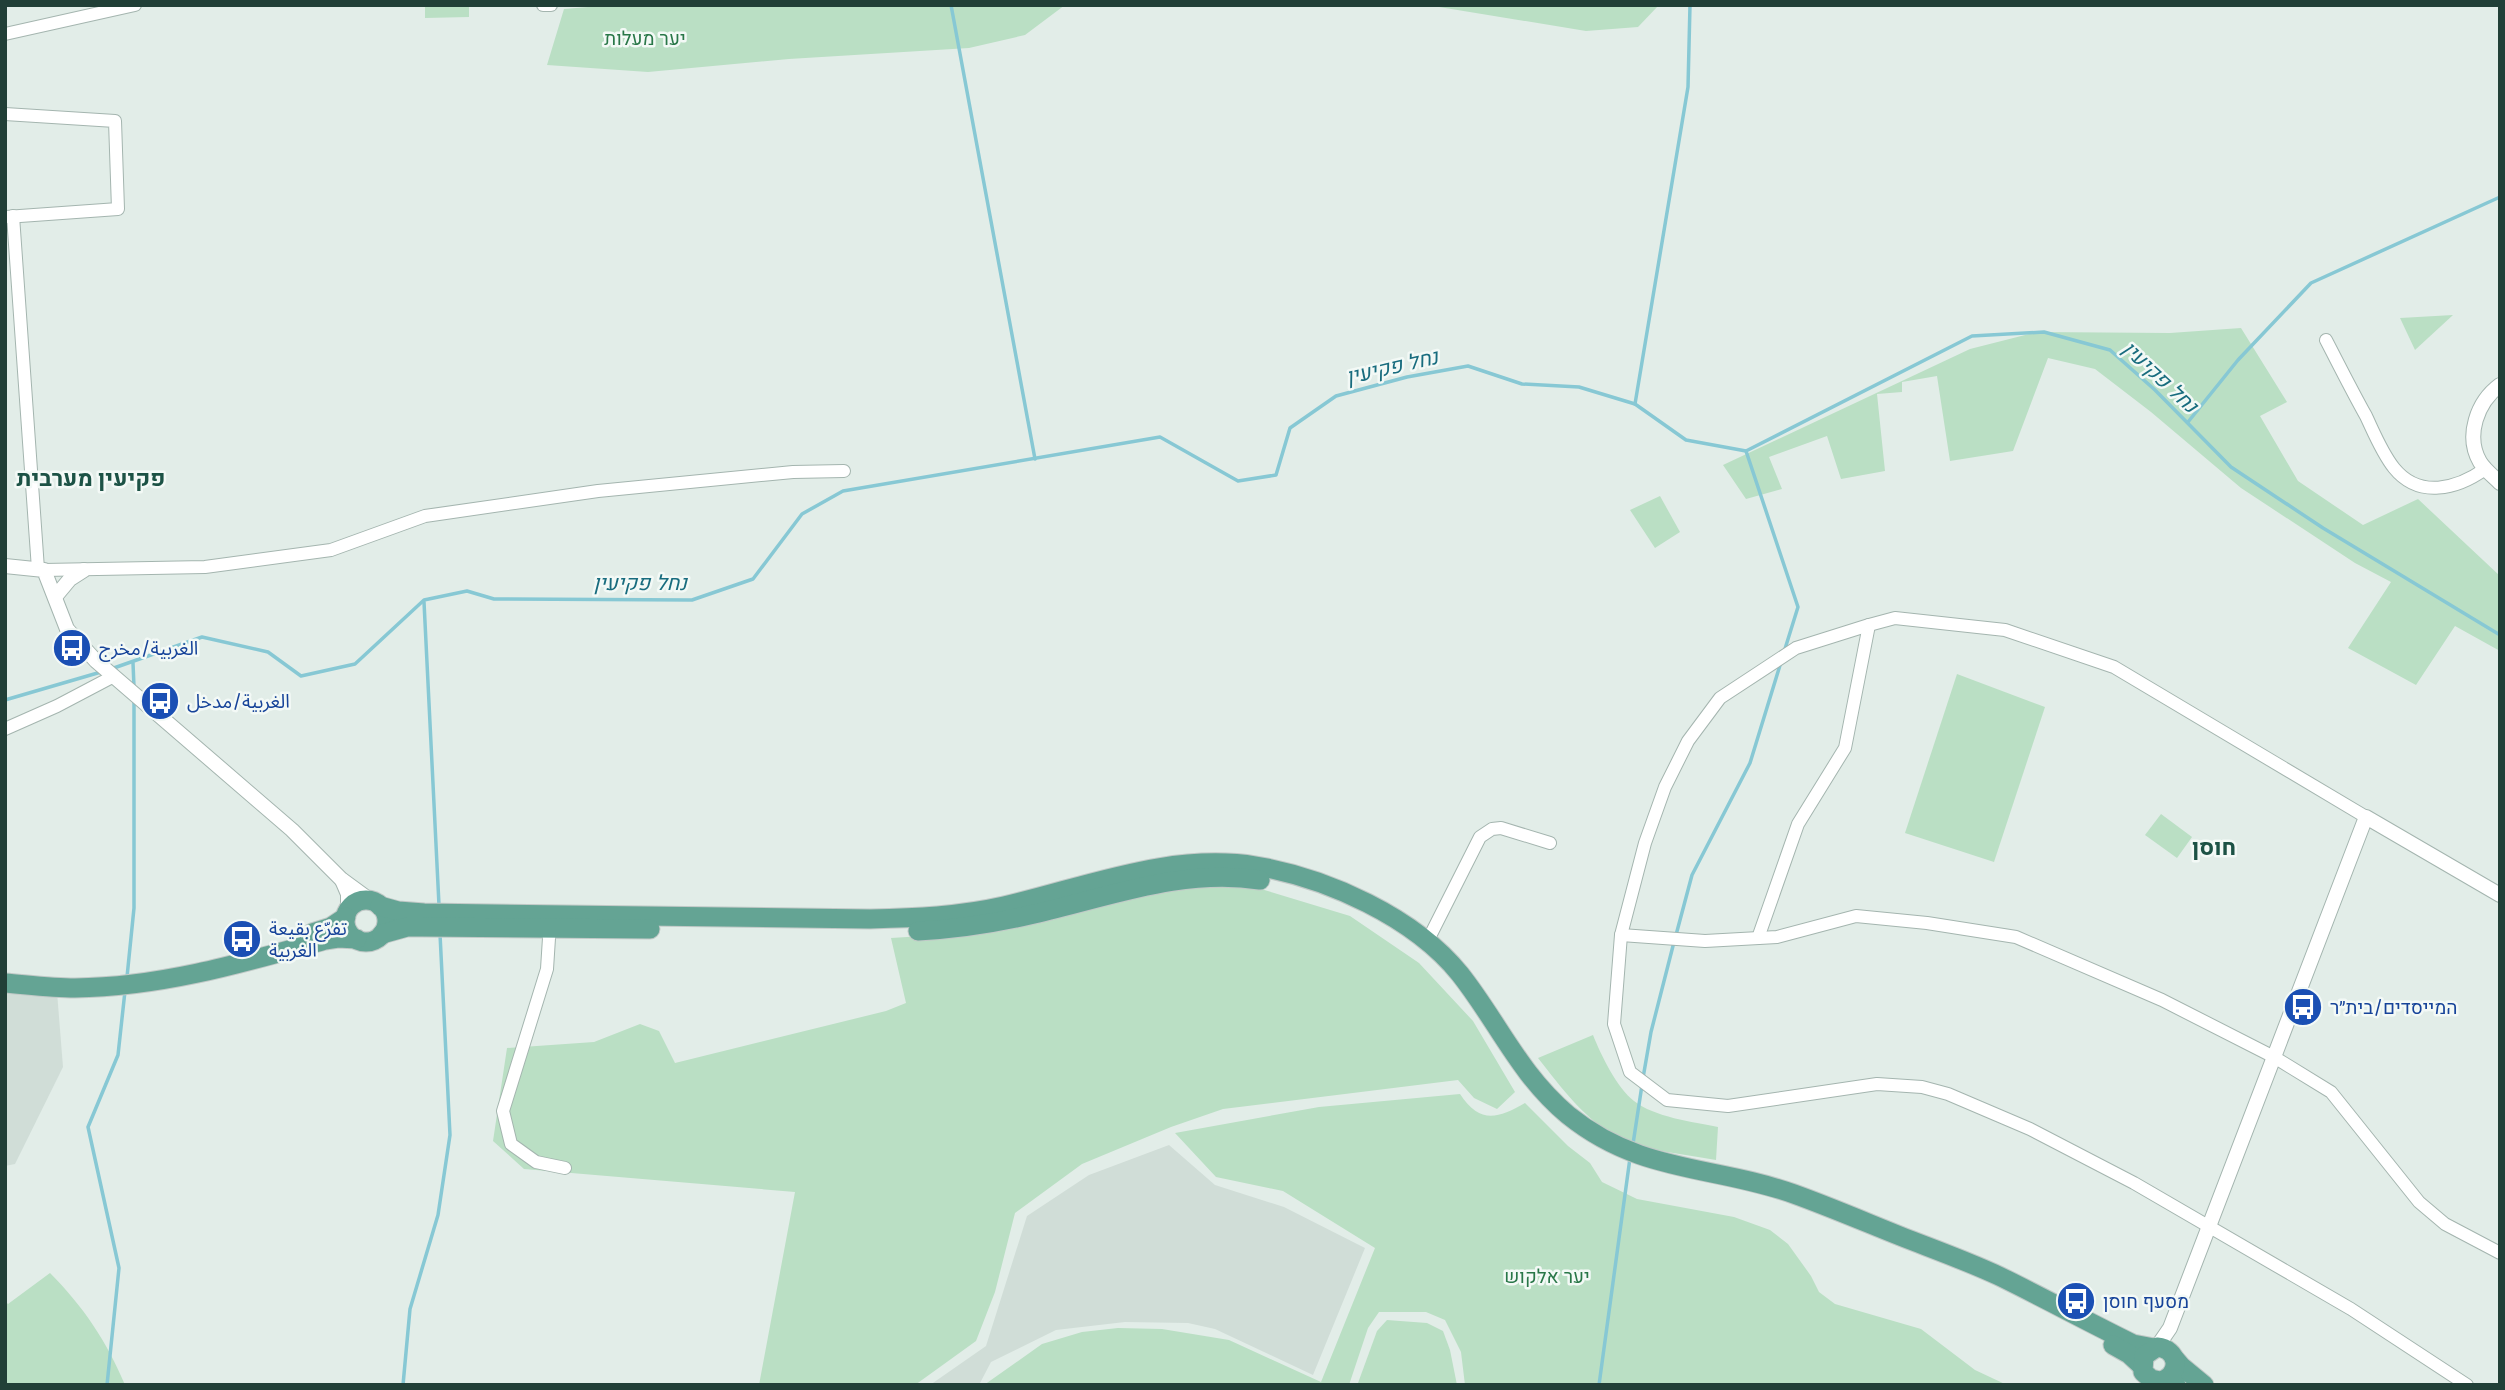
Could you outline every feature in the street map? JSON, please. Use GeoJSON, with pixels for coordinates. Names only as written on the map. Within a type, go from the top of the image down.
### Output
{"type":"FeatureCollection","features":[{"type":"Feature","properties":{"kind":"main road"},"geometry":{"type":"LineString","coordinates":[[93,987],[320,931],[338,923],[358,902],[375,903],[398,911],[424,913],[870,919],[930,917],[1002,906],[1145,871],[1193,863],[1257,866],[1333,888],[1390,916],[1427,942],[1462,976],[1516,1059],[1540,1089],[1569,1115],[1604,1140],[1661,1163],[1753,1182],[1798,1196],[1994,1274],[2133,1344],[2165,1352],[2204,1385]]}},
{"type":"Feature","properties":{"kind":"main road"},"geometry":{"type":"LineString","coordinates":[[5,983],[93,987],[170,978],[251,961],[325,940],[338,938],[370,941],[382,934],[414,927],[872,931],[947,929],[1024,916],[1176,879],[1247,878],[1296,887],[1342,904],[1410,941],[1424,952],[1463,994],[1525,1086],[1569,1127],[1603,1150],[1658,1173],[1757,1193],[1789,1203],[1973,1275],[2119,1348],[2135,1358],[2151,1379],[2169,1383],[2168,1379],[2175,1370],[2165,1352]]}},
{"type":"Feature","properties":{"kind":"main road"},"geometry":{"type":"LineString","coordinates":[[375,903],[387,921],[382,934]]}},
{"type":"Feature","properties":{"kind":"main road"},"geometry":{"type":"LineString","coordinates":[[347,914],[347,930],[357,939]]}},
{"type":"Feature","properties":{"kind":"main road"},"geometry":{"type":"LineString","coordinates":[[2142,1366],[2144,1356],[2165,1352]]}},
{"type":"Feature","properties":{"kind":"street"},"geometry":{"type":"LineString","coordinates":[[5,34],[135,5]]}},
{"type":"Feature","properties":{"kind":"street"},"geometry":{"type":"LineString","coordinates":[[543,5],[551,5]]}},
{"type":"Feature","properties":{"kind":"street"},"geometry":{"type":"LineString","coordinates":[[5,114],[115,121],[118,209],[9,217],[41,570],[67,629],[96,661],[292,830],[341,879],[375,903]]}},
{"type":"Feature","properties":{"kind":"street"},"geometry":{"type":"LineString","coordinates":[[2326,340],[2388,459],[2404,478],[2417,485],[2444,489],[2469,481],[2485,469]]}},
{"type":"Feature","properties":{"kind":"street"},"geometry":{"type":"LineString","coordinates":[[2500,385],[2486,398],[2474,424],[2477,456],[2485,469],[2500,482]]}},
{"type":"Feature","properties":{"kind":"street"},"geometry":{"type":"LineString","coordinates":[[11,566],[41,570],[218,566],[331,550],[425,516],[598,491],[793,472],[844,471]]}},
{"type":"Feature","properties":{"kind":"street"},"geometry":{"type":"LineString","coordinates":[[11,566],[43,584],[54,597]]}},
{"type":"Feature","properties":{"kind":"street"},"geometry":{"type":"LineString","coordinates":[[54,597],[70,579],[84,570]]}},
{"type":"Feature","properties":{"kind":"street"},"geometry":{"type":"LineString","coordinates":[[2467,1385],[2351,1309],[2134,1183],[2031,1129],[1948,1094],[1922,1087],[1877,1084],[1728,1105],[1667,1100],[1630,1072],[1614,1024],[1622,935],[1645,843],[1665,787],[1688,741],[1720,698],[1796,648],[1895,618],[2005,630],[2114,667],[2500,895]]}},
{"type":"Feature","properties":{"kind":"street"},"geometry":{"type":"LineString","coordinates":[[1758,938],[1798,824],[1845,748],[1869,625]]}},
{"type":"Feature","properties":{"kind":"street"},"geometry":{"type":"LineString","coordinates":[[5,729],[114,676]]}},
{"type":"Feature","properties":{"kind":"street"},"geometry":{"type":"LineString","coordinates":[[2165,1352],[2169,1328],[2366,817]]}},
{"type":"Feature","properties":{"kind":"street"},"geometry":{"type":"LineString","coordinates":[[1427,942],[1480,837],[1492,829],[1501,828],[1550,843]]}},
{"type":"Feature","properties":{"kind":"street"},"geometry":{"type":"LineString","coordinates":[[341,879],[348,894],[347,914]]}},
{"type":"Feature","properties":{"kind":"street"},"geometry":{"type":"LineString","coordinates":[[529,914],[544,919],[549,928],[547,969],[503,1111],[511,1144],[536,1162],[565,1168]]}},
{"type":"Feature","properties":{"kind":"street"},"geometry":{"type":"LineString","coordinates":[[1622,935],[1704,941],[1777,937],[1856,916],[1927,922],[2016,937],[2162,1000],[2274,1057],[2331,1092],[2419,1202],[2445,1224],[2500,1253]]}},
{"type":"Feature","properties":{"kind":"shaded area"},"geometry":{"type":"Polygon","coordinates":[[[5,990],[57,992],[63,1067],[15,1164],[5,1166],[5,990]]]}},
{"type":"Feature","properties":{"kind":"shaded area"},"geometry":{"type":"Polygon","coordinates":[[[1169,1145],[1215,1185],[1284,1207],[1365,1248],[1313,1375],[1215,1329],[1188,1323],[1125,1322],[1056,1330],[991,1362],[979,1385],[930,1385],[986,1346],[1027,1216],[1089,1175],[1169,1145]]]}},
{"type":"Feature","properties":{"kind":"green space"},"geometry":{"type":"Polygon","coordinates":[[[425,5],[469,5],[469,17],[425,18],[425,5]]]}},
{"type":"Feature","properties":{"kind":"green space","name":"יער מעלות"},"geometry":{"type":"Polygon","coordinates":[[[612,5],[1065,5],[1025,35],[969,48],[789,59],[648,72],[547,65],[564,9],[612,5]]]}},
{"type":"Feature","properties":{"kind":"green space"},"geometry":{"type":"Polygon","coordinates":[[[1427,5],[1659,5],[1638,27],[1586,31],[1427,5]]]}},
{"type":"Feature","properties":{"kind":"green space"},"geometry":{"type":"Polygon","coordinates":[[[2453,315],[2415,350],[2400,318],[2453,315]]]}},
{"type":"Feature","properties":{"kind":"green space"},"geometry":{"type":"Polygon","coordinates":[[[2241,328],[2287,402],[2260,416],[2298,481],[2363,525],[2418,499],[2500,576],[2500,651],[2455,626],[2416,685],[2348,648],[2391,582],[2355,563],[2241,488],[2095,369],[2048,358],[2013,451],[1950,461],[1937,376],[1902,382],[1902,392],[1877,394],[1885,471],[1841,479],[1827,436],[1769,457],[1782,489],[1746,499],[1723,465],[1970,349],[2037,332],[2170,333],[2241,328]]]}},
{"type":"Feature","properties":{"kind":"green space"},"geometry":{"type":"Polygon","coordinates":[[[1660,496],[1680,532],[1655,548],[1630,510],[1660,496]]]}},
{"type":"Feature","properties":{"kind":"green space"},"geometry":{"type":"Polygon","coordinates":[[[1957,674],[2045,707],[1994,862],[1905,833],[1957,674]]]}},
{"type":"Feature","properties":{"kind":"green space"},"geometry":{"type":"Polygon","coordinates":[[[2161,814],[2192,837],[2177,858],[2145,835],[2161,814]]]}},
{"type":"Feature","properties":{"kind":"green space"},"geometry":{"type":"Polygon","coordinates":[[[1190,883],[1251,886],[1350,916],[1419,963],[1473,1021],[1515,1092],[1497,1109],[1474,1098],[1458,1080],[1223,1109],[1171,1127],[1082,1164],[1015,1213],[995,1292],[976,1341],[915,1385],[759,1385],[795,1192],[524,1169],[493,1141],[507,1048],[594,1042],[640,1024],[659,1031],[675,1063],[886,1011],[906,1003],[891,938],[955,934],[1190,883]]]}},
{"type":"Feature","properties":{"kind":"green space"},"geometry":{"type":"Polygon","coordinates":[[[1593,1035],[1616,1080],[1642,1107],[1663,1115],[1718,1127],[1716,1160],[1655,1150],[1631,1143],[1607,1131],[1574,1102],[1538,1058],[1593,1035]]]}},
{"type":"Feature","properties":{"kind":"green space","name":"יער אלקוש"},"geometry":{"type":"Polygon","coordinates":[[[1460,1094],[1475,1110],[1490,1116],[1506,1113],[1525,1103],[1568,1146],[1590,1163],[1602,1182],[1637,1199],[1734,1217],[1770,1230],[1788,1244],[1819,1292],[1835,1304],[1921,1329],[1975,1370],[2007,1385],[1465,1385],[1461,1352],[1445,1320],[1426,1312],[1379,1312],[1368,1328],[1349,1385],[984,1385],[1042,1344],[1082,1332],[1118,1328],[1162,1329],[1229,1340],[1321,1382],[1375,1248],[1283,1191],[1216,1177],[1175,1133],[1319,1107],[1460,1094]]]}},
{"type":"Feature","properties":{"kind":"green space"},"geometry":{"type":"Polygon","coordinates":[[[50,1273],[93,1325],[125,1385],[5,1385],[5,1301],[8,1304],[50,1273]]]}},
{"type":"Feature","properties":{"kind":"green space"},"geometry":{"type":"Polygon","coordinates":[[[1387,1320],[1427,1323],[1443,1331],[1457,1385],[1360,1385],[1358,1383],[1377,1331],[1387,1320]]]}},
{"type":"Feature","properties":{"kind":"waterway"},"geometry":{"type":"LineString","coordinates":[[951,5],[1035,459]]}},
{"type":"Feature","properties":{"kind":"waterway"},"geometry":{"type":"LineString","coordinates":[[1635,404],[1688,87],[1690,5]]}},
{"type":"Feature","properties":{"kind":"waterway"},"geometry":{"type":"LineString","coordinates":[[2188,422],[2238,360],[2311,283],[2500,197]]}},
{"type":"Feature","properties":{"kind":"waterway","name":"נחל פקיעין"},"geometry":{"type":"LineString","coordinates":[[111,669],[202,637],[268,652],[301,676],[355,664],[424,600],[467,591],[494,599],[692,600],[753,579],[802,514],[843,491],[1160,437],[1238,481],[1276,475],[1290,428],[1336,396],[1407,377],[1468,366],[1522,384],[1579,387],[1635,404],[1686,440],[1746,451],[1972,336],[2044,332],[2110,350],[2155,390],[2231,467],[2323,528],[2500,635]]}},
{"type":"Feature","properties":{"kind":"waterway"},"geometry":{"type":"LineString","coordinates":[[1746,451],[1798,607],[1784,652]]}},
{"type":"Feature","properties":{"kind":"waterway"},"geometry":{"type":"LineString","coordinates":[[424,602],[439,905]]}},
{"type":"Feature","properties":{"kind":"waterway"},"geometry":{"type":"LineString","coordinates":[[1676,935],[1692,875],[1750,763],[1781,662]]}},
{"type":"Feature","properties":{"kind":"waterway"},"geometry":{"type":"LineString","coordinates":[[133,663],[134,687]]}},
{"type":"Feature","properties":{"kind":"waterway","name":"נחל פקיעין"},"geometry":{"type":"LineString","coordinates":[[5,700],[101,672]]}},
{"type":"Feature","properties":{"kind":"waterway"},"geometry":{"type":"LineString","coordinates":[[127,977],[134,908],[134,698]]}},
{"type":"Feature","properties":{"kind":"waterway"},"geometry":{"type":"LineString","coordinates":[[403,1385],[410,1309],[438,1215],[450,1135],[440,934]]}},
{"type":"Feature","properties":{"kind":"waterway"},"geometry":{"type":"LineString","coordinates":[[1643,1078],[1651,1032],[1674,942]]}},
{"type":"Feature","properties":{"kind":"waterway"},"geometry":{"type":"LineString","coordinates":[[107,1385],[119,1268],[88,1127],[118,1055],[125,991]]}},
{"type":"Feature","properties":{"kind":"waterway"},"geometry":{"type":"LineString","coordinates":[[1633,1144],[1642,1085]]}},
{"type":"Feature","properties":{"kind":"waterway"},"geometry":{"type":"LineString","coordinates":[[1599,1385],[1630,1158]]}},
{"type":"Feature","properties":{"kind":"place","name":"الغربية/مخرج"},"geometry":{"type":"Point","coordinates":[72,648]}},
{"type":"Feature","properties":{"kind":"place","name":"الغربية/مدخل"},"geometry":{"type":"Point","coordinates":[160,701]}},
{"type":"Feature","properties":{"kind":"place","name":"تفرّع بقيعة الغربية"},"geometry":{"type":"Point","coordinates":[242,939]}},
{"type":"Feature","properties":{"kind":"place","name":"המייסדים/בית״ר"},"geometry":{"type":"Point","coordinates":[2303,1007]}},
{"type":"Feature","properties":{"kind":"place","name":"מסעף חוסן"},"geometry":{"type":"Point","coordinates":[2076,1301]}},
{"type":"Feature","properties":{"kind":"district","name":"פקיעין מערבית"},"geometry":{"type":"Point","coordinates":[91,478]}},
{"type":"Feature","properties":{"kind":"district","name":"חוסן"},"geometry":{"type":"Point","coordinates":[2214,847]}}]}
